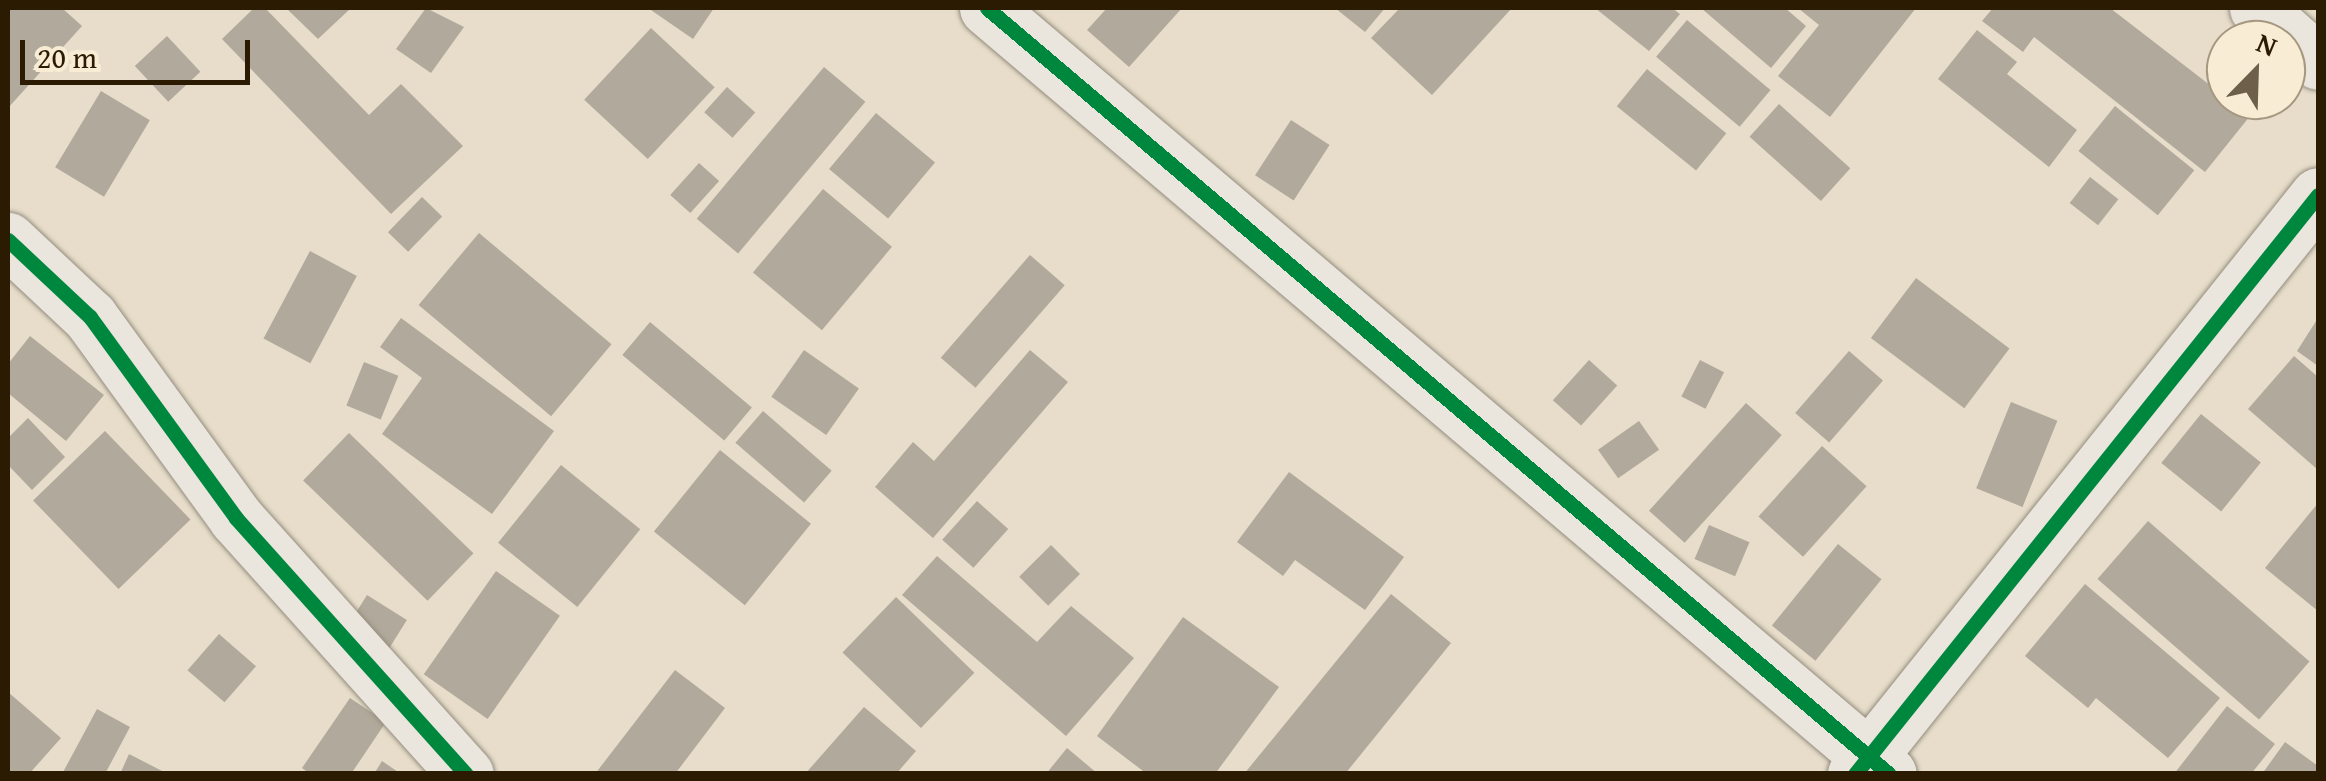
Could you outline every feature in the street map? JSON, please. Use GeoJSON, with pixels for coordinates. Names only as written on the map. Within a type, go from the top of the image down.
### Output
{"type":"FeatureCollection","features":[{"type":"Feature","properties":{"kind":"street"},"geometry":{"type":"LineString","coordinates":[[986,8],[1871,768],[2318,196]]}},
{"type":"Feature","properties":{"kind":"street"},"geometry":{"type":"LineString","coordinates":[[2257,8],[2318,62]]}},
{"type":"Feature","properties":{"kind":"street"},"geometry":{"type":"LineString","coordinates":[[8,240],[90,318],[236,518],[466,774]]}},
{"type":"Feature","properties":{"kind":"building"},"geometry":{"type":"Polygon","coordinates":[[[8,8],[62,8],[82,26],[8,108],[8,8]]]}},
{"type":"Feature","properties":{"kind":"building"},"geometry":{"type":"Polygon","coordinates":[[[254,8],[265,8],[369,115],[401,84],[463,146],[391,214],[222,39],[254,8]]]}},
{"type":"Feature","properties":{"kind":"building"},"geometry":{"type":"Polygon","coordinates":[[[286,8],[351,8],[318,39],[286,8]]]}},
{"type":"Feature","properties":{"kind":"building"},"geometry":{"type":"Polygon","coordinates":[[[426,8],[464,27],[431,73],[396,49],[426,8]]]}},
{"type":"Feature","properties":{"kind":"building"},"geometry":{"type":"Polygon","coordinates":[[[648,8],[714,8],[693,39],[648,8]]]}},
{"type":"Feature","properties":{"kind":"building"},"geometry":{"type":"Polygon","coordinates":[[[1107,8],[1182,8],[1129,67],[1087,30],[1107,8]]]}},
{"type":"Feature","properties":{"kind":"building"},"geometry":{"type":"Polygon","coordinates":[[[1335,8],[1385,8],[1365,32],[1335,8]]]}},
{"type":"Feature","properties":{"kind":"building"},"geometry":{"type":"Polygon","coordinates":[[[1400,8],[1512,8],[1432,95],[1371,38],[1400,8]]]}},
{"type":"Feature","properties":{"kind":"building"},"geometry":{"type":"Polygon","coordinates":[[[1595,8],[1672,8],[1680,14],[1649,51],[1595,8]]]}},
{"type":"Feature","properties":{"kind":"building"},"geometry":{"type":"Polygon","coordinates":[[[1701,8],[1785,8],[1806,26],[1771,68],[1701,8]]]}},
{"type":"Feature","properties":{"kind":"building"},"geometry":{"type":"Polygon","coordinates":[[[1798,8],[1916,8],[1830,117],[1778,76],[1819,25],[1798,8]]]}},
{"type":"Feature","properties":{"kind":"building"},"geometry":{"type":"Polygon","coordinates":[[[1993,8],[2110,8],[2206,82],[2206,120],[2247,120],[2205,172],[2034,37],[2023,52],[1982,21],[1993,8]]]}},
{"type":"Feature","properties":{"kind":"building"},"geometry":{"type":"Polygon","coordinates":[[[1687,20],[1770,90],[1740,127],[1656,57],[1687,20]]]}},
{"type":"Feature","properties":{"kind":"building"},"geometry":{"type":"Polygon","coordinates":[[[651,28],[715,87],[648,159],[584,100],[651,28]]]}},
{"type":"Feature","properties":{"kind":"building"},"geometry":{"type":"Polygon","coordinates":[[[1977,30],[2017,62],[2007,74],[2077,130],[2049,167],[1938,79],[1977,30]]]}},
{"type":"Feature","properties":{"kind":"building"},"geometry":{"type":"Polygon","coordinates":[[[167,36],[200,72],[168,102],[135,66],[167,36]]]}},
{"type":"Feature","properties":{"kind":"building"},"geometry":{"type":"Polygon","coordinates":[[[824,67],[865,102],[738,253],[697,219],[824,67]]]}},
{"type":"Feature","properties":{"kind":"building"},"geometry":{"type":"Polygon","coordinates":[[[1647,69],[1726,133],[1696,170],[1617,106],[1647,69]]]}},
{"type":"Feature","properties":{"kind":"building"},"geometry":{"type":"Polygon","coordinates":[[[727,87],[755,112],[732,138],[704,112],[727,87]]]}},
{"type":"Feature","properties":{"kind":"building"},"geometry":{"type":"Polygon","coordinates":[[[101,91],[150,120],[104,197],[55,167],[101,91]]]}},
{"type":"Feature","properties":{"kind":"building"},"geometry":{"type":"Polygon","coordinates":[[[1779,104],[1850,168],[1821,201],[1750,137],[1779,104]]]}},
{"type":"Feature","properties":{"kind":"building"},"geometry":{"type":"Polygon","coordinates":[[[2115,106],[2194,170],[2158,215],[2078,151],[2115,106]]]}},
{"type":"Feature","properties":{"kind":"building"},"geometry":{"type":"Polygon","coordinates":[[[876,113],[935,162],[888,218],[829,169],[876,113]]]}},
{"type":"Feature","properties":{"kind":"building"},"geometry":{"type":"Polygon","coordinates":[[[1291,120],[1330,145],[1294,200],[1255,175],[1291,120]]]}},
{"type":"Feature","properties":{"kind":"building"},"geometry":{"type":"Polygon","coordinates":[[[699,163],[719,181],[690,213],[670,195],[699,163]]]}},
{"type":"Feature","properties":{"kind":"building"},"geometry":{"type":"Polygon","coordinates":[[[2090,177],[2118,199],[2098,225],[2070,203],[2090,177]]]}},
{"type":"Feature","properties":{"kind":"building"},"geometry":{"type":"Polygon","coordinates":[[[823,189],[892,247],[822,330],[753,272],[823,189]]]}},
{"type":"Feature","properties":{"kind":"building"},"geometry":{"type":"Polygon","coordinates":[[[422,197],[442,216],[408,252],[388,232],[422,197]]]}},
{"type":"Feature","properties":{"kind":"building"},"geometry":{"type":"Polygon","coordinates":[[[479,233],[612,344],[551,416],[419,305],[479,233]]]}},
{"type":"Feature","properties":{"kind":"building"},"geometry":{"type":"Polygon","coordinates":[[[310,251],[357,276],[310,363],[264,338],[310,251]]]}},
{"type":"Feature","properties":{"kind":"building"},"geometry":{"type":"Polygon","coordinates":[[[1030,255],[1065,285],[975,388],[941,358],[1030,255]]]}},
{"type":"Feature","properties":{"kind":"building"},"geometry":{"type":"Polygon","coordinates":[[[1916,278],[2009,348],[1964,408],[1871,338],[1916,278]]]}},
{"type":"Feature","properties":{"kind":"building"},"geometry":{"type":"Polygon","coordinates":[[[401,318],[554,431],[492,514],[382,434],[422,378],[380,347],[401,318]]]}},
{"type":"Feature","properties":{"kind":"building"},"geometry":{"type":"Polygon","coordinates":[[[2318,318],[2318,366],[2297,351],[2318,318]]]}},
{"type":"Feature","properties":{"kind":"building"},"geometry":{"type":"Polygon","coordinates":[[[650,322],[752,407],[724,440],[622,355],[650,322]]]}},
{"type":"Feature","properties":{"kind":"building"},"geometry":{"type":"Polygon","coordinates":[[[30,336],[104,395],[66,441],[8,393],[8,364],[30,336]]]}},
{"type":"Feature","properties":{"kind":"building"},"geometry":{"type":"Polygon","coordinates":[[[804,350],[859,388],[826,435],[771,397],[804,350]]]}},
{"type":"Feature","properties":{"kind":"building"},"geometry":{"type":"Polygon","coordinates":[[[1030,350],[1068,382],[933,538],[875,487],[913,442],[934,461],[1030,350]]]}},
{"type":"Feature","properties":{"kind":"building"},"geometry":{"type":"Polygon","coordinates":[[[1849,351],[1883,381],[1829,442],[1795,413],[1849,351]]]}},
{"type":"Feature","properties":{"kind":"building"},"geometry":{"type":"Polygon","coordinates":[[[2294,356],[2318,377],[2318,470],[2248,409],[2294,356]]]}},
{"type":"Feature","properties":{"kind":"building"},"geometry":{"type":"Polygon","coordinates":[[[1589,360],[1617,385],[1581,426],[1553,400],[1589,360]]]}},
{"type":"Feature","properties":{"kind":"building"},"geometry":{"type":"Polygon","coordinates":[[[1700,360],[1724,372],[1705,409],[1681,397],[1700,360]]]}},
{"type":"Feature","properties":{"kind":"building"},"geometry":{"type":"Polygon","coordinates":[[[364,362],[398,376],[381,419],[346,406],[364,362]]]}},
{"type":"Feature","properties":{"kind":"building"},"geometry":{"type":"Polygon","coordinates":[[[2011,402],[2057,421],[2023,507],[1976,488],[2011,402]]]}},
{"type":"Feature","properties":{"kind":"building"},"geometry":{"type":"Polygon","coordinates":[[[1746,403],[1782,435],[1685,543],[1649,511],[1746,403]]]}},
{"type":"Feature","properties":{"kind":"building"},"geometry":{"type":"Polygon","coordinates":[[[763,411],[832,471],[804,502],[735,443],[763,411]]]}},
{"type":"Feature","properties":{"kind":"building"},"geometry":{"type":"Polygon","coordinates":[[[2201,414],[2261,462],[2221,511],[2161,463],[2201,414]]]}},
{"type":"Feature","properties":{"kind":"building"},"geometry":{"type":"Polygon","coordinates":[[[28,418],[65,457],[32,490],[8,465],[8,438],[28,418]]]}},
{"type":"Feature","properties":{"kind":"building"},"geometry":{"type":"Polygon","coordinates":[[[1639,421],[1659,450],[1618,478],[1598,450],[1639,421]]]}},
{"type":"Feature","properties":{"kind":"building"},"geometry":{"type":"Polygon","coordinates":[[[105,431],[190,519],[119,589],[33,500],[105,431]]]}},
{"type":"Feature","properties":{"kind":"building"},"geometry":{"type":"Polygon","coordinates":[[[349,433],[473,553],[428,601],[303,480],[349,433]]]}},
{"type":"Feature","properties":{"kind":"building"},"geometry":{"type":"Polygon","coordinates":[[[1822,446],[1867,486],[1803,557],[1758,517],[1822,446]]]}},
{"type":"Feature","properties":{"kind":"building"},"geometry":{"type":"Polygon","coordinates":[[[720,450],[811,524],[745,605],[654,532],[720,450]]]}},
{"type":"Feature","properties":{"kind":"building"},"geometry":{"type":"Polygon","coordinates":[[[561,465],[640,529],[577,607],[498,543],[561,465]]]}},
{"type":"Feature","properties":{"kind":"building"},"geometry":{"type":"Polygon","coordinates":[[[1289,472],[1404,557],[1365,610],[1295,560],[1283,576],[1237,542],[1289,472]]]}},
{"type":"Feature","properties":{"kind":"building"},"geometry":{"type":"Polygon","coordinates":[[[977,501],[1008,529],[973,568],[942,540],[977,501]]]}},
{"type":"Feature","properties":{"kind":"building"},"geometry":{"type":"Polygon","coordinates":[[[2318,503],[2318,611],[2265,568],[2318,503]]]}},
{"type":"Feature","properties":{"kind":"building"},"geometry":{"type":"Polygon","coordinates":[[[2148,521],[2310,661],[2259,720],[2097,579],[2148,521]]]}},
{"type":"Feature","properties":{"kind":"building"},"geometry":{"type":"Polygon","coordinates":[[[1709,525],[1750,542],[1735,576],[1695,559],[1709,525]]]}},
{"type":"Feature","properties":{"kind":"building"},"geometry":{"type":"Polygon","coordinates":[[[1838,544],[1882,579],[1815,661],[1772,626],[1838,544]]]}},
{"type":"Feature","properties":{"kind":"building"},"geometry":{"type":"Polygon","coordinates":[[[1051,545],[1080,574],[1048,606],[1019,577],[1051,545]]]}},
{"type":"Feature","properties":{"kind":"building"},"geometry":{"type":"Polygon","coordinates":[[[937,556],[1037,642],[1071,606],[1134,658],[1066,736],[902,595],[937,556]]]}},
{"type":"Feature","properties":{"kind":"building"},"geometry":{"type":"Polygon","coordinates":[[[496,571],[560,616],[488,719],[424,674],[496,571]]]}},
{"type":"Feature","properties":{"kind":"building"},"geometry":{"type":"Polygon","coordinates":[[[2085,584],[2220,698],[2168,758],[2096,698],[2088,708],[2025,656],[2085,584]]]}},
{"type":"Feature","properties":{"kind":"building"},"geometry":{"type":"Polygon","coordinates":[[[1391,594],[1451,643],[1345,774],[1244,774],[1391,594]]]}},
{"type":"Feature","properties":{"kind":"building"},"geometry":{"type":"Polygon","coordinates":[[[367,595],[407,620],[388,650],[348,626],[367,595]]]}},
{"type":"Feature","properties":{"kind":"building"},"geometry":{"type":"Polygon","coordinates":[[[896,597],[974,673],[921,728],[843,652],[896,597]]]}},
{"type":"Feature","properties":{"kind":"building"},"geometry":{"type":"Polygon","coordinates":[[[1183,617],[1279,687],[1215,774],[1147,774],[1097,736],[1183,617]]]}},
{"type":"Feature","properties":{"kind":"building"},"geometry":{"type":"Polygon","coordinates":[[[219,634],[256,666],[224,702],[188,670],[219,634]]]}},
{"type":"Feature","properties":{"kind":"building"},"geometry":{"type":"Polygon","coordinates":[[[675,670],[725,708],[675,774],[595,774],[675,670]]]}},
{"type":"Feature","properties":{"kind":"building"},"geometry":{"type":"Polygon","coordinates":[[[8,692],[61,738],[29,774],[8,774],[8,692]]]}},
{"type":"Feature","properties":{"kind":"building"},"geometry":{"type":"Polygon","coordinates":[[[350,698],[386,722],[351,774],[310,774],[302,768],[350,698]]]}},
{"type":"Feature","properties":{"kind":"building"},"geometry":{"type":"Polygon","coordinates":[[[2227,706],[2275,744],[2251,774],[2174,774],[2227,706]]]}},
{"type":"Feature","properties":{"kind":"building"},"geometry":{"type":"Polygon","coordinates":[[[864,707],[916,751],[896,774],[805,774],[864,707]]]}},
{"type":"Feature","properties":{"kind":"building"},"geometry":{"type":"Polygon","coordinates":[[[97,709],[130,727],[105,774],[62,774],[97,709]]]}},
{"type":"Feature","properties":{"kind":"building"},"geometry":{"type":"Polygon","coordinates":[[[2285,742],[2318,766],[2318,774],[2262,774],[2285,742]]]}},
{"type":"Feature","properties":{"kind":"building"},"geometry":{"type":"Polygon","coordinates":[[[1067,748],[1098,774],[1046,774],[1067,748]]]}},
{"type":"Feature","properties":{"kind":"building"},"geometry":{"type":"Polygon","coordinates":[[[129,754],[168,774],[120,774],[129,754]]]}},
{"type":"Feature","properties":{"kind":"building"},"geometry":{"type":"Polygon","coordinates":[[[382,761],[401,774],[374,774],[382,761]]]}},
{"type":"Feature","properties":{"kind":"cycle path"},"geometry":{"type":"LineString","coordinates":[[987,8],[1889,774]]}},
{"type":"Feature","properties":{"kind":"cycle path"},"geometry":{"type":"LineString","coordinates":[[1855,774],[2318,195]]}},
{"type":"Feature","properties":{"kind":"cycle path"},"geometry":{"type":"LineString","coordinates":[[8,240],[90,317],[236,518],[466,774]]}}]}
